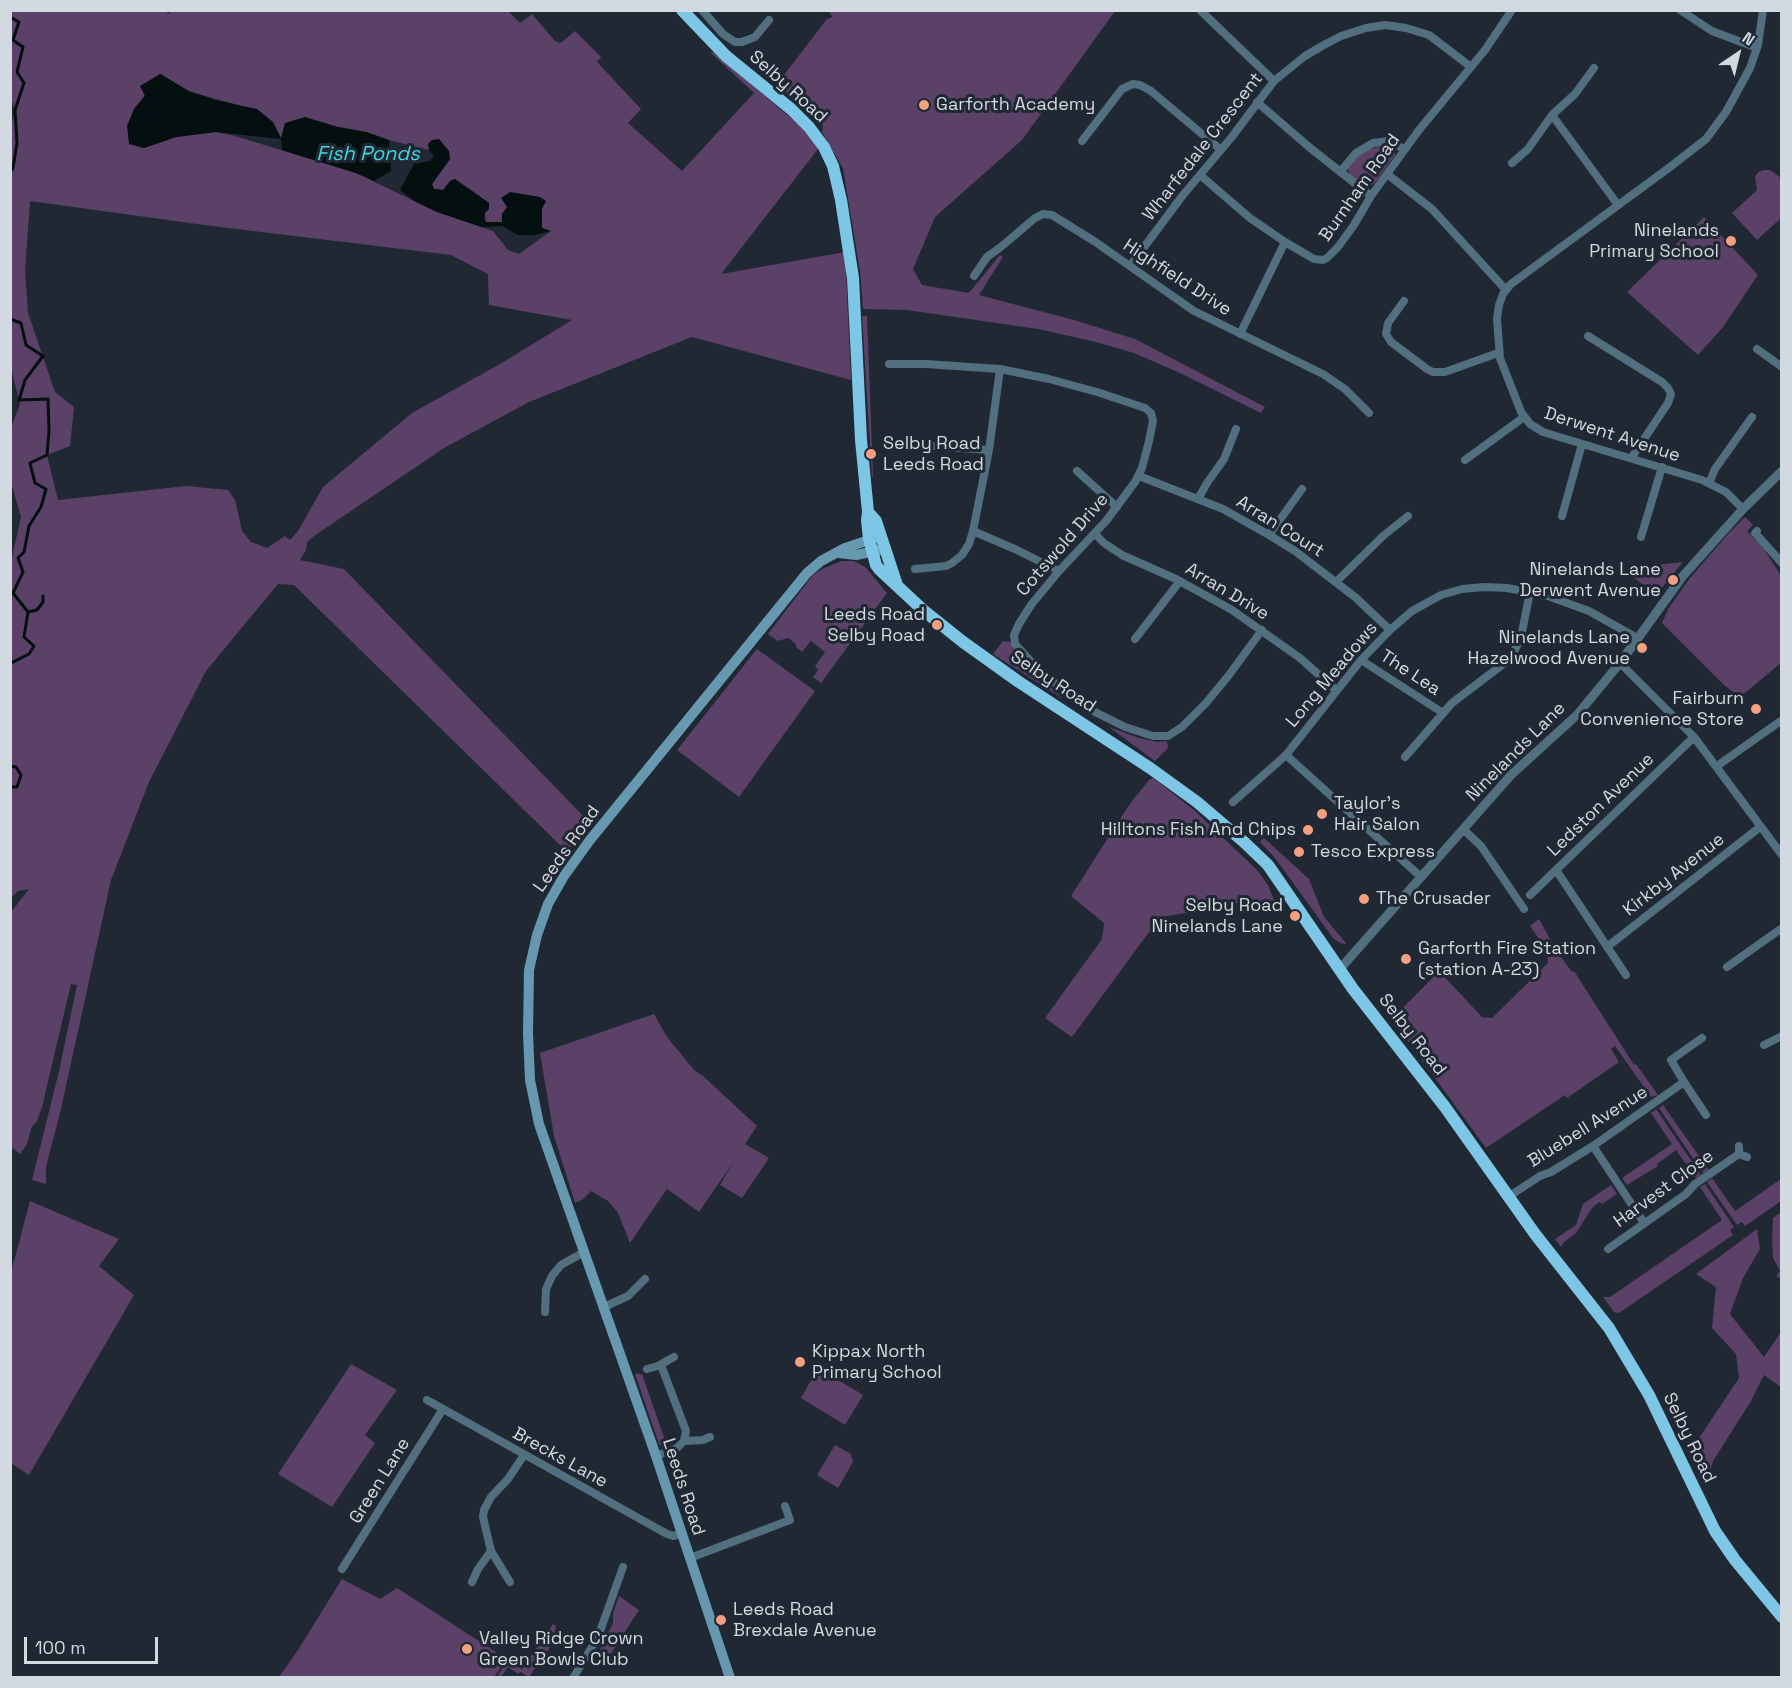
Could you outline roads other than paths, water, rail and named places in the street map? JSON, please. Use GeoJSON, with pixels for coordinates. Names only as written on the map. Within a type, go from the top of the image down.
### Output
{"type":"FeatureCollection","features":[{"type":"Feature","properties":{"kind":"highway","name":"Selby Road"},"geometry":{"type":"LineString","coordinates":[[682,10],[726,56],[809,127],[824,147],[833,166],[842,201],[854,278],[861,440],[868,512],[876,521],[879,569],[928,614],[991,663],[1150,768],[1197,802],[1244,842],[1275,874],[1339,970],[1445,1107],[1535,1234],[1609,1328],[1648,1395],[1715,1531],[1735,1560],[1782,1617]]}},
{"type":"Feature","properties":{"kind":"main road","name":"Leeds Road"},"geometry":{"type":"LineString","coordinates":[[730,1677],[656,1456],[542,1136],[530,1080],[529,970],[542,918],[555,890],[590,840],[804,577],[821,561],[839,553],[852,555],[876,544]]}},
{"type":"Feature","properties":{"kind":"street"},"geometry":{"type":"LineString","coordinates":[[702,10],[723,34],[735,42],[749,40],[769,20]]}},
{"type":"Feature","properties":{"kind":"street"},"geometry":{"type":"LineString","coordinates":[[1200,10],[1274,81]]}},
{"type":"Feature","properties":{"kind":"street","name":"Burnham Road"},"geometry":{"type":"LineString","coordinates":[[1200,175],[1250,218],[1285,242],[1314,260],[1327,258],[1354,225],[1404,149],[1485,50],[1512,10]]}},
{"type":"Feature","properties":{"kind":"street"},"geometry":{"type":"LineString","coordinates":[[1680,10],[1712,31],[1757,48]]}},
{"type":"Feature","properties":{"kind":"street"},"geometry":{"type":"LineString","coordinates":[[1387,174],[1418,196],[1439,216],[1506,290],[1706,139],[1726,112],[1750,68],[1757,48],[1763,10]]}},
{"type":"Feature","properties":{"kind":"street","name":"Wharfedale Crescent"},"geometry":{"type":"LineString","coordinates":[[1130,266],[1274,81],[1305,56],[1341,36],[1385,25],[1429,35],[1471,67]]}},
{"type":"Feature","properties":{"kind":"street"},"geometry":{"type":"LineString","coordinates":[[1512,163],[1528,149],[1552,115],[1575,94],[1594,68]]}},
{"type":"Feature","properties":{"kind":"street"},"geometry":{"type":"LineString","coordinates":[[1082,141],[1122,89],[1133,84],[1146,87],[1221,150]]}},
{"type":"Feature","properties":{"kind":"street"},"geometry":{"type":"LineString","coordinates":[[1257,102],[1371,196]]}},
{"type":"Feature","properties":{"kind":"street"},"geometry":{"type":"LineString","coordinates":[[1552,115],[1618,205]]}},
{"type":"Feature","properties":{"kind":"street"},"geometry":{"type":"LineString","coordinates":[[1340,172],[1356,153],[1373,143],[1389,141],[1404,149]]}},
{"type":"Feature","properties":{"kind":"street","name":"Highfield Drive"},"geometry":{"type":"LineString","coordinates":[[974,276],[987,257],[1038,216],[1047,214],[1072,227],[1183,304],[1323,374],[1345,389],[1369,413]]}},
{"type":"Feature","properties":{"kind":"street"},"geometry":{"type":"LineString","coordinates":[[1240,334],[1285,242]]}},
{"type":"Feature","properties":{"kind":"street","name":"Derwent Avenue"},"geometry":{"type":"LineString","coordinates":[[1506,290],[1499,305],[1497,319],[1498,353],[1524,417],[1530,424],[1543,432],[1632,457],[1709,483],[1726,492],[1743,509]]}},
{"type":"Feature","properties":{"kind":"street"},"geometry":{"type":"LineString","coordinates":[[1404,301],[1388,323],[1386,328],[1388,338],[1427,369],[1439,373],[1445,372],[1498,353]]}},
{"type":"Feature","properties":{"kind":"street"},"geometry":{"type":"LineString","coordinates":[[1588,336],[1662,381],[1671,394],[1668,403],[1632,457]]}},
{"type":"Feature","properties":{"kind":"street"},"geometry":{"type":"LineString","coordinates":[[1757,349],[1782,367]]}},
{"type":"Feature","properties":{"kind":"street","name":"Cotswold Drive"},"geometry":{"type":"LineString","coordinates":[[888,364],[944,364],[1000,369],[1097,392],[1151,413],[1153,421],[1139,476],[1095,534],[1059,572],[1022,617],[1014,635],[1015,644],[1047,678],[1074,699],[1109,720],[1142,734],[1168,736],[1182,727],[1218,690],[1262,630]]}},
{"type":"Feature","properties":{"kind":"street"},"geometry":{"type":"LineString","coordinates":[[915,569],[946,566],[957,560],[966,550],[973,531],[989,450],[1000,369]]}},
{"type":"Feature","properties":{"kind":"street"},"geometry":{"type":"LineString","coordinates":[[1465,460],[1524,417]]}},
{"type":"Feature","properties":{"kind":"street"},"geometry":{"type":"LineString","coordinates":[[1709,483],[1715,469],[1752,417]]}},
{"type":"Feature","properties":{"kind":"street"},"geometry":{"type":"LineString","coordinates":[[1198,499],[1224,459],[1236,429]]}},
{"type":"Feature","properties":{"kind":"street"},"geometry":{"type":"LineString","coordinates":[[1562,516],[1582,444]]}},
{"type":"Feature","properties":{"kind":"street"},"geometry":{"type":"LineString","coordinates":[[885,445],[989,450]]}},
{"type":"Feature","properties":{"kind":"street"},"geometry":{"type":"LineString","coordinates":[[1641,537],[1662,467]]}},
{"type":"Feature","properties":{"kind":"street"},"geometry":{"type":"LineString","coordinates":[[1077,471],[1117,507]]}},
{"type":"Feature","properties":{"kind":"street","name":"Ninelands Lane"},"geometry":{"type":"LineString","coordinates":[[1339,970],[1511,775],[1577,715],[1620,663],[1682,577],[1743,509],[1782,471]]}},
{"type":"Feature","properties":{"kind":"street","name":"Arran Court"},"geometry":{"type":"LineString","coordinates":[[1139,476],[1223,509],[1269,535],[1336,582],[1389,630]]}},
{"type":"Feature","properties":{"kind":"street"},"geometry":{"type":"LineString","coordinates":[[1269,535],[1302,489]]}},
{"type":"Feature","properties":{"kind":"street"},"geometry":{"type":"LineString","coordinates":[[1336,582],[1374,543],[1408,516]]}},
{"type":"Feature","properties":{"kind":"street"},"geometry":{"type":"LineString","coordinates":[[973,531],[1059,572]]}},
{"type":"Feature","properties":{"kind":"street"},"geometry":{"type":"LineString","coordinates":[[1757,531],[1755,533],[1782,563]]}},
{"type":"Feature","properties":{"kind":"street","name":"Arran Drive"},"geometry":{"type":"LineString","coordinates":[[1095,534],[1122,555],[1180,581],[1232,610],[1300,658],[1336,690]]}},
{"type":"Feature","properties":{"kind":"street"},"geometry":{"type":"LineString","coordinates":[[1135,639],[1180,581]]}},
{"type":"Feature","properties":{"kind":"street","name":"Long Meadows"},"geometry":{"type":"LineString","coordinates":[[1233,802],[1286,755],[1336,690],[1389,630],[1421,605],[1452,592],[1484,587],[1507,588],[1560,599],[1582,608],[1637,638]]}},
{"type":"Feature","properties":{"kind":"street"},"geometry":{"type":"LineString","coordinates":[[1405,756],[1462,695],[1512,656],[1521,637],[1530,592]]}},
{"type":"Feature","properties":{"kind":"street","name":"The Lea"},"geometry":{"type":"LineString","coordinates":[[1361,660],[1443,713]]}},
{"type":"Feature","properties":{"kind":"street"},"geometry":{"type":"LineString","coordinates":[[1620,663],[1694,736],[1782,855]]}},
{"type":"Feature","properties":{"kind":"street"},"geometry":{"type":"LineString","coordinates":[[1717,766],[1782,720]]}},
{"type":"Feature","properties":{"kind":"street","name":"Ledston Avenue"},"geometry":{"type":"LineString","coordinates":[[1530,895],[1694,736]]}},
{"type":"Feature","properties":{"kind":"street"},"geometry":{"type":"LineString","coordinates":[[1286,755],[1421,877]]}},
{"type":"Feature","properties":{"kind":"street","name":"Kirkby Avenue"},"geometry":{"type":"LineString","coordinates":[[1607,947],[1760,826]]}},
{"type":"Feature","properties":{"kind":"street"},"geometry":{"type":"LineString","coordinates":[[1463,829],[1481,846],[1524,909]]}},
{"type":"Feature","properties":{"kind":"street"},"geometry":{"type":"LineString","coordinates":[[1556,870],[1626,975]]}},
{"type":"Feature","properties":{"kind":"street"},"geometry":{"type":"LineString","coordinates":[[1726,967],[1782,928]]}},
{"type":"Feature","properties":{"kind":"street"},"geometry":{"type":"LineString","coordinates":[[1764,1045],[1782,1036]]}},
{"type":"Feature","properties":{"kind":"street"},"geometry":{"type":"LineString","coordinates":[[1702,1038],[1671,1060],[1706,1115]]}},
{"type":"Feature","properties":{"kind":"street","name":"Bluebell Avenue"},"geometry":{"type":"LineString","coordinates":[[1508,1197],[1593,1146],[1684,1082]]}},
{"type":"Feature","properties":{"kind":"street"},"geometry":{"type":"LineString","coordinates":[[1593,1146],[1644,1223]]}},
{"type":"Feature","properties":{"kind":"street","name":"Harvest Close"},"geometry":{"type":"LineString","coordinates":[[1608,1249],[1686,1194],[1695,1184],[1742,1153]]}},
{"type":"Feature","properties":{"kind":"street"},"geometry":{"type":"LineString","coordinates":[[545,1312],[546,1289],[552,1276],[561,1265],[584,1252]]}},
{"type":"Feature","properties":{"kind":"street"},"geometry":{"type":"LineString","coordinates":[[604,1307],[628,1296],[645,1279]]}},
{"type":"Feature","properties":{"kind":"street"},"geometry":{"type":"LineString","coordinates":[[647,1369],[661,1365],[674,1357]]}},
{"type":"Feature","properties":{"kind":"street"},"geometry":{"type":"LineString","coordinates":[[656,1456],[677,1449],[684,1441],[686,1431],[661,1365]]}},
{"type":"Feature","properties":{"kind":"street","name":"Brecks Lane"},"geometry":{"type":"LineString","coordinates":[[427,1400],[667,1534],[673,1536],[681,1534]]}},
{"type":"Feature","properties":{"kind":"street","name":"Green Lane"},"geometry":{"type":"LineString","coordinates":[[342,1569],[443,1409]]}},
{"type":"Feature","properties":{"kind":"street"},"geometry":{"type":"LineString","coordinates":[[684,1441],[704,1440],[710,1437]]}},
{"type":"Feature","properties":{"kind":"street"},"geometry":{"type":"LineString","coordinates":[[510,1582],[491,1551],[484,1524],[484,1510],[491,1497],[508,1479],[524,1455]]}},
{"type":"Feature","properties":{"kind":"street"},"geometry":{"type":"LineString","coordinates":[[690,1558],[790,1520],[785,1506]]}},
{"type":"Feature","properties":{"kind":"street"},"geometry":{"type":"LineString","coordinates":[[472,1582],[491,1551]]}},
{"type":"Feature","properties":{"kind":"street"},"geometry":{"type":"LineString","coordinates":[[573,1677],[598,1637],[623,1567]]}},
{"type":"Feature","properties":{"kind":"water","name":"Fish Ponds"},"geometry":{"type":"Polygon","coordinates":[[[160,74],[189,91],[215,100],[257,109],[273,122],[281,138],[285,123],[305,117],[389,140],[391,171],[374,181],[356,173],[282,150],[281,139],[216,132],[176,137],[144,148],[129,144],[127,126],[134,109],[145,96],[140,86],[160,74]]]}},
{"type":"Feature","properties":{"kind":"water"},"geometry":{"type":"Polygon","coordinates":[[[439,139],[449,151],[450,159],[432,184],[434,189],[443,190],[450,181],[455,179],[489,203],[489,209],[485,213],[486,222],[502,222],[502,214],[507,207],[501,198],[510,192],[540,197],[546,201],[542,209],[542,228],[551,231],[534,235],[518,235],[502,226],[482,227],[437,212],[414,201],[400,190],[414,164],[430,161],[434,156],[428,144],[432,140],[439,139]]]}},
{"type":"Feature","properties":{"kind":"waterway"},"geometry":{"type":"LineString","coordinates":[[10,17],[19,22],[13,40],[23,47],[17,72],[24,83],[15,110],[17,143],[13,168],[10,172]]}},
{"type":"Feature","properties":{"kind":"waterway"},"geometry":{"type":"LineString","coordinates":[[10,319],[21,323],[26,345],[43,356],[25,380],[19,400],[48,399],[49,431],[47,455],[30,463],[35,483],[46,489],[41,507],[29,526],[24,552],[18,558],[23,572],[13,593],[28,612],[24,637],[34,646],[29,654],[11,663],[10,666]]}},
{"type":"Feature","properties":{"kind":"waterway"},"geometry":{"type":"LineString","coordinates":[[28,612],[37,610],[43,602],[43,596]]}},
{"type":"Feature","properties":{"kind":"waterway"},"geometry":{"type":"LineString","coordinates":[[10,766],[16,767],[21,775],[17,787],[10,787]]}},
{"type":"Feature","properties":{"kind":"place","name":"Garforth Academy"},"geometry":{"type":"Point","coordinates":[924,105]}},
{"type":"Feature","properties":{"kind":"place","name":"Ninelands Primary School"},"geometry":{"type":"Point","coordinates":[1731,241]}},
{"type":"Feature","properties":{"kind":"place","name":"Selby Road Leeds Road"},"geometry":{"type":"Point","coordinates":[871,454]}},
{"type":"Feature","properties":{"kind":"place","name":"Ninelands Lane Derwent Avenue"},"geometry":{"type":"Point","coordinates":[1673,580]}},
{"type":"Feature","properties":{"kind":"place","name":"Leeds Road Selby Road"},"geometry":{"type":"Point","coordinates":[937,625]}},
{"type":"Feature","properties":{"kind":"place","name":"Ninelands Lane Hazelwood Avenue"},"geometry":{"type":"Point","coordinates":[1642,648]}},
{"type":"Feature","properties":{"kind":"place","name":"Fairburn Convenience Store"},"geometry":{"type":"Point","coordinates":[1756,709]}},
{"type":"Feature","properties":{"kind":"place","name":"Taylor's Hair Salon"},"geometry":{"type":"Point","coordinates":[1322,814]}},
{"type":"Feature","properties":{"kind":"place","name":"Hilltons Fish And Chips"},"geometry":{"type":"Point","coordinates":[1308,830]}},
{"type":"Feature","properties":{"kind":"place","name":"Tesco Express"},"geometry":{"type":"Point","coordinates":[1299,852]}},
{"type":"Feature","properties":{"kind":"place","name":"The Crusader"},"geometry":{"type":"Point","coordinates":[1364,899]}},
{"type":"Feature","properties":{"kind":"place","name":"Selby Road Ninelands Lane"},"geometry":{"type":"Point","coordinates":[1295,916]}},
{"type":"Feature","properties":{"kind":"place","name":"Garforth Fire Station (station A-23)"},"geometry":{"type":"Point","coordinates":[1406,959]}},
{"type":"Feature","properties":{"kind":"place","name":"Kippax North Primary School"},"geometry":{"type":"Point","coordinates":[800,1362]}},
{"type":"Feature","properties":{"kind":"place","name":"Leeds Road Brexdale Avenue"},"geometry":{"type":"Point","coordinates":[721,1620]}},
{"type":"Feature","properties":{"kind":"place","name":"Valley Ridge Crown Green Bowls Club"},"geometry":{"type":"Point","coordinates":[467,1649]}}]}
